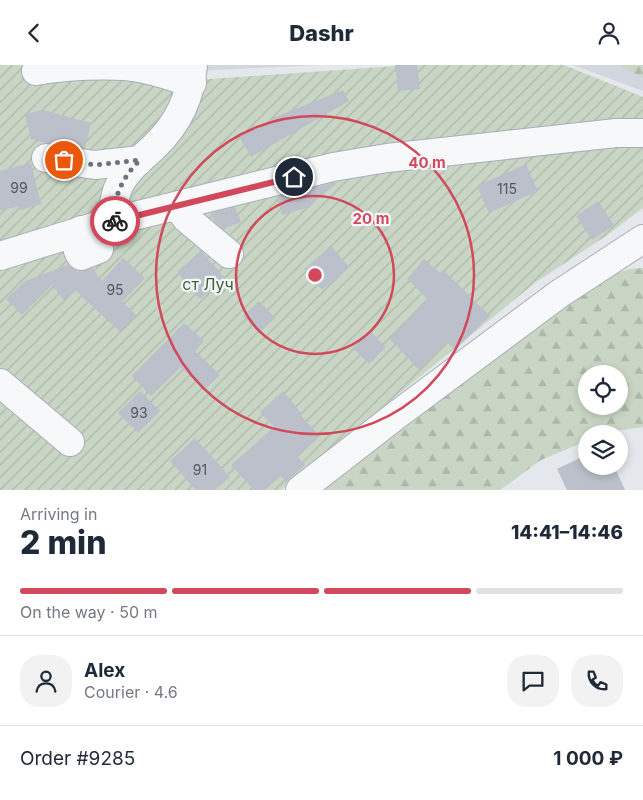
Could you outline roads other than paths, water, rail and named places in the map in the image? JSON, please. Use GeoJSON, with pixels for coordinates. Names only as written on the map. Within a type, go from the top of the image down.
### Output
{"type":"FeatureCollection","features":[{"type":"Feature","properties":{"kind":"lane"},"geometry":{"type":"LineString","coordinates":[[36,71],[57,67],[125,66],[154,71],[192,74],[180,115],[156,145],[131,169],[118,188],[110,222]]}},
{"type":"Feature","properties":{"kind":"lane"},"geometry":{"type":"LineString","coordinates":[[0,256],[90,240],[110,222],[178,207],[333,167],[616,133],[643,133]]}},
{"type":"Feature","properties":{"kind":"lane"},"geometry":{"type":"LineString","coordinates":[[46,158],[95,165],[140,160]]}},
{"type":"Feature","properties":{"kind":"lane"},"geometry":{"type":"LineString","coordinates":[[178,207],[187,219],[230,255]]}},
{"type":"Feature","properties":{"kind":"lane"},"geometry":{"type":"LineString","coordinates":[[300,490],[559,294],[643,239]]}},
{"type":"Feature","properties":{"kind":"lane"},"geometry":{"type":"LineString","coordinates":[[0,383],[70,443]]}},
{"type":"Feature","properties":{"kind":"park label","name":"ст Луч"},"geometry":{"type":"Point","coordinates":[208,284]}}]}
